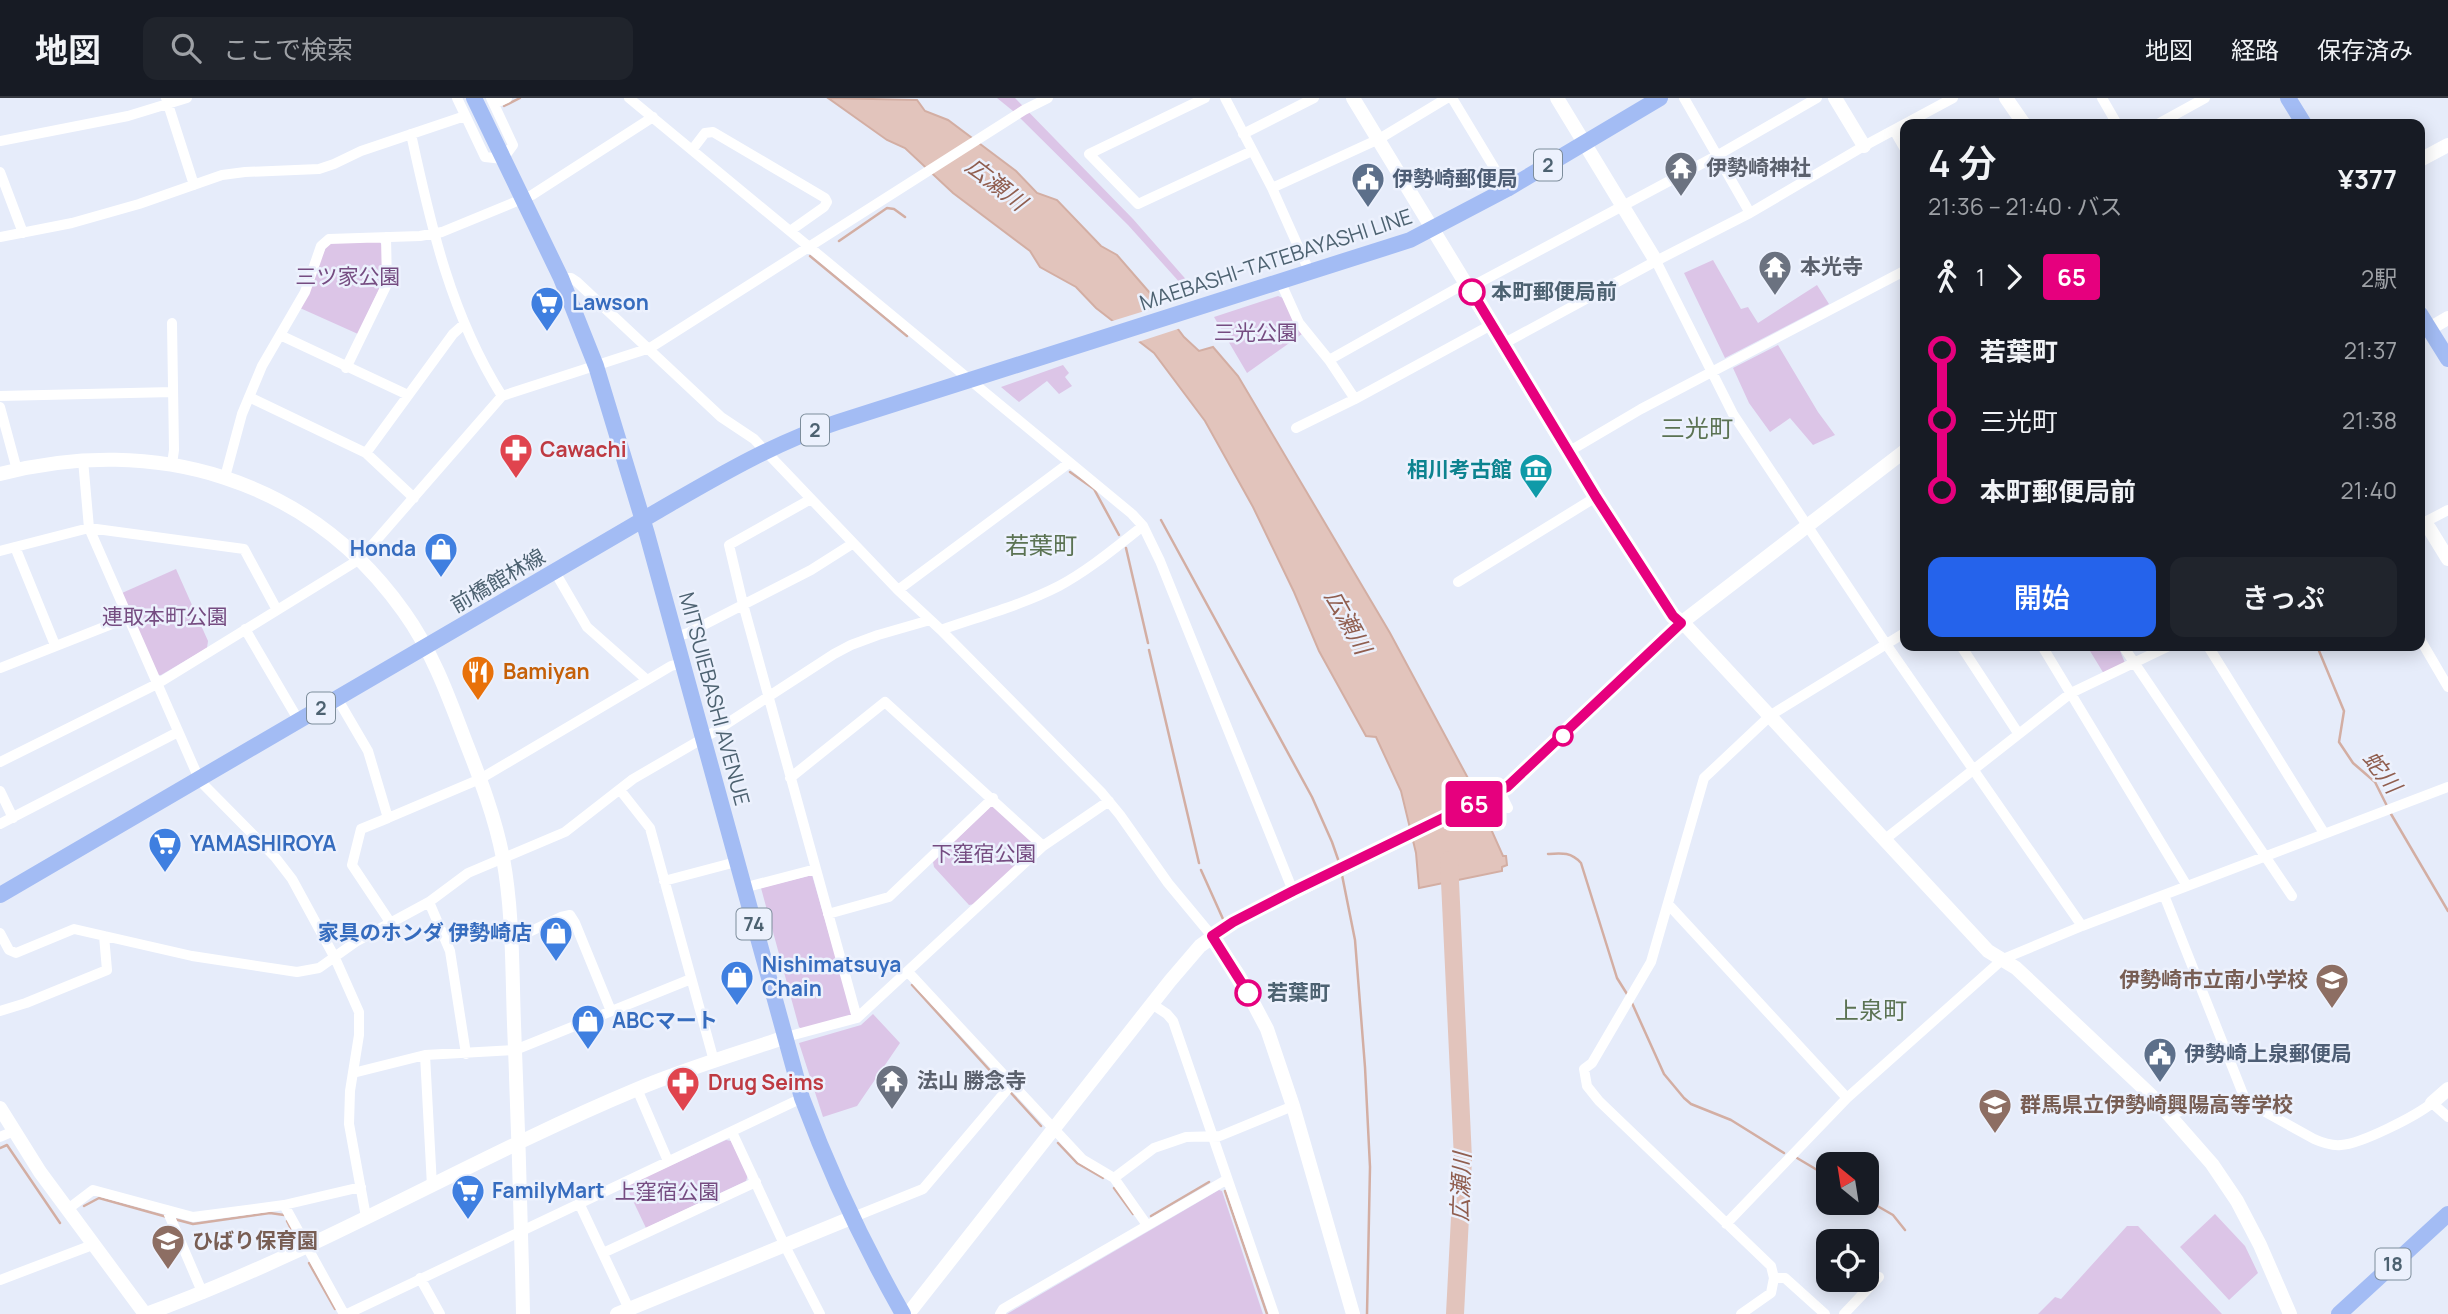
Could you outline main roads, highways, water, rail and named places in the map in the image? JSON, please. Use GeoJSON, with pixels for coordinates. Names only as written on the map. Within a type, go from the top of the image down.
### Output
{"type":"FeatureCollection","features":[{"type":"Feature","properties":{"kind":"main road","name":"MITSUIEBASHI AVENUE"},"geometry":{"type":"LineString","coordinates":[[474,98],[561,278],[596,366],[675,637],[802,1098],[825,1161],[851,1218],[906,1314]]}},
{"type":"Feature","properties":{"kind":"main road","name":"MAEBASHI-TATEBAYASHI LINE"},"geometry":{"type":"LineString","coordinates":[[1079,346],[1389,248],[1434,229],[1660,98]]}},
{"type":"Feature","properties":{"kind":"main road"},"geometry":{"type":"LineString","coordinates":[[2288,98],[2301,119]]}},
{"type":"Feature","properties":{"kind":"main road"},"geometry":{"type":"LineString","coordinates":[[2425,331],[2448,359]]}},
{"type":"Feature","properties":{"kind":"main road","name":"前橋館林線"},"geometry":{"type":"LineString","coordinates":[[0,895],[642,520],[765,452],[813,430],[1079,346]]}},
{"type":"Feature","properties":{"kind":"main road","name":"18"},"geometry":{"type":"LineString","coordinates":[[2339,1314],[2448,1214]]}},
{"type":"Feature","properties":{"kind":"water"},"geometry":{"type":"Polygon","coordinates":[[[828,98],[917,100],[925,111],[948,120],[1016,171],[1037,193],[1057,200],[1101,246],[1117,255],[1184,337],[1199,351],[1213,347],[1238,376],[1390,633],[1470,782],[1503,856],[1506,856],[1507,865],[1502,867],[1502,871],[1419,888],[1416,853],[1401,791],[1376,737],[1366,736],[1319,651],[1253,507],[1205,421],[1154,353],[1096,308],[1076,287],[1040,267],[1030,251],[953,193],[905,148],[887,140],[828,98]]]}},
{"type":"Feature","properties":{"kind":"waterway"},"geometry":{"type":"LineString","coordinates":[[504,106],[520,98]]}},
{"type":"Feature","properties":{"kind":"waterway"},"geometry":{"type":"LineString","coordinates":[[839,241],[887,208],[894,209],[905,217]]}},
{"type":"Feature","properties":{"kind":"waterway"},"geometry":{"type":"LineString","coordinates":[[810,256],[907,336]]}},
{"type":"Feature","properties":{"kind":"waterway"},"geometry":{"type":"LineString","coordinates":[[1070,472],[1094,489],[1119,535]]}},
{"type":"Feature","properties":{"kind":"waterway"},"geometry":{"type":"LineString","coordinates":[[1161,520],[1312,797],[1340,865]]}},
{"type":"Feature","properties":{"kind":"waterway"},"geometry":{"type":"LineString","coordinates":[[1126,548],[1148,643]]}},
{"type":"Feature","properties":{"kind":"waterway"},"geometry":{"type":"LineString","coordinates":[[1149,650],[1199,863]]}},
{"type":"Feature","properties":{"kind":"waterway","name":"蛇川"},"geometry":{"type":"LineString","coordinates":[[2319,651],[2344,711],[2339,742],[2353,763],[2375,782],[2388,808]]}},
{"type":"Feature","properties":{"kind":"waterway","name":"蛇川"},"geometry":{"type":"LineString","coordinates":[[2391,814],[2448,911]]}},
{"type":"Feature","properties":{"kind":"waterway"},"geometry":{"type":"LineString","coordinates":[[1548,854],[1566,854],[1581,863],[1617,978],[1627,994]]}},
{"type":"Feature","properties":{"kind":"waterway","name":"広瀬川"},"geometry":{"type":"LineString","coordinates":[[1449,860],[1463,1159],[1455,1314]]}},
{"type":"Feature","properties":{"kind":"waterway"},"geometry":{"type":"LineString","coordinates":[[1201,870],[1223,919]]}},
{"type":"Feature","properties":{"kind":"waterway"},"geometry":{"type":"LineString","coordinates":[[1342,875],[1355,940],[1365,1067],[1370,1167],[1367,1314]]}},
{"type":"Feature","properties":{"kind":"waterway"},"geometry":{"type":"LineString","coordinates":[[912,985],[1004,1086]]}},
{"type":"Feature","properties":{"kind":"waterway"},"geometry":{"type":"LineString","coordinates":[[1632,1003],[1664,1074],[1684,1098],[1691,1104],[1731,1120],[1784,1153]]}},
{"type":"Feature","properties":{"kind":"waterway"},"geometry":{"type":"LineString","coordinates":[[1011,1093],[1041,1126]]}},
{"type":"Feature","properties":{"kind":"waterway"},"geometry":{"type":"LineString","coordinates":[[1058,1143],[1077,1163],[1103,1178]]}},
{"type":"Feature","properties":{"kind":"waterway"},"geometry":{"type":"LineString","coordinates":[[0,1148],[7,1145],[60,1223]]}},
{"type":"Feature","properties":{"kind":"waterway"},"geometry":{"type":"LineString","coordinates":[[1797,1158],[1816,1169]]}},
{"type":"Feature","properties":{"kind":"waterway"},"geometry":{"type":"LineString","coordinates":[[1151,1216],[1209,1182]]}},
{"type":"Feature","properties":{"kind":"waterway"},"geometry":{"type":"LineString","coordinates":[[1114,1188],[1133,1214]]}},
{"type":"Feature","properties":{"kind":"waterway"},"geometry":{"type":"LineString","coordinates":[[1225,1191],[1267,1314]]}},
{"type":"Feature","properties":{"kind":"waterway"},"geometry":{"type":"LineString","coordinates":[[84,1206],[99,1198],[167,1217]]}},
{"type":"Feature","properties":{"kind":"waterway"},"geometry":{"type":"LineString","coordinates":[[1880,1208],[1893,1215],[1905,1230]]}},
{"type":"Feature","properties":{"kind":"waterway"},"geometry":{"type":"LineString","coordinates":[[174,1219],[193,1224],[270,1213],[284,1215]]}},
{"type":"Feature","properties":{"kind":"waterway"},"geometry":{"type":"LineString","coordinates":[[287,1221],[294,1235]]}},
{"type":"Feature","properties":{"kind":"waterway"},"geometry":{"type":"LineString","coordinates":[[309,1263],[335,1309]]}},
{"type":"Feature","properties":{"kind":"place","name":"伊勢崎神社"},"geometry":{"type":"Point","coordinates":[1681,198]}},
{"type":"Feature","properties":{"kind":"place","name":"伊勢崎郵便局"},"geometry":{"type":"Point","coordinates":[1368,209]}},
{"type":"Feature","properties":{"kind":"place","name":"本町郵便局前"},"geometry":{"type":"Point","coordinates":[1472,292]}},
{"type":"Feature","properties":{"kind":"place","name":"本光寺"},"geometry":{"type":"Point","coordinates":[1775,297]}},
{"type":"Feature","properties":{"kind":"place","name":"Lawson"},"geometry":{"type":"Point","coordinates":[547,333]}},
{"type":"Feature","properties":{"kind":"place","name":"Cawachi"},"geometry":{"type":"Point","coordinates":[516,480]}},
{"type":"Feature","properties":{"kind":"place","name":"相川考古館"},"geometry":{"type":"Point","coordinates":[1536,500]}},
{"type":"Feature","properties":{"kind":"place","name":"Honda"},"geometry":{"type":"Point","coordinates":[441,579]}},
{"type":"Feature","properties":{"kind":"place","name":"Bamiyan"},"geometry":{"type":"Point","coordinates":[478,702]}},
{"type":"Feature","properties":{"kind":"place","name":"YAMASHIROYA"},"geometry":{"type":"Point","coordinates":[165,874]}},
{"type":"Feature","properties":{"kind":"place","name":"家具のホンダ 伊勢崎店"},"geometry":{"type":"Point","coordinates":[556,963]}},
{"type":"Feature","properties":{"kind":"place","name":"若葉町"},"geometry":{"type":"Point","coordinates":[1248,993]}},
{"type":"Feature","properties":{"kind":"place","name":"Nishimatsuya Chain"},"geometry":{"type":"Point","coordinates":[737,1007]}},
{"type":"Feature","properties":{"kind":"place","name":"伊勢崎市立南小学校"},"geometry":{"type":"Point","coordinates":[2332,1010]}},
{"type":"Feature","properties":{"kind":"place","name":"ABCマート"},"geometry":{"type":"Point","coordinates":[588,1051]}},
{"type":"Feature","properties":{"kind":"place","name":"伊勢崎上泉郵便局"},"geometry":{"type":"Point","coordinates":[2160,1084]}},
{"type":"Feature","properties":{"kind":"place","name":"法山 勝念寺"},"geometry":{"type":"Point","coordinates":[892,1111]}},
{"type":"Feature","properties":{"kind":"place","name":"Drug Seims"},"geometry":{"type":"Point","coordinates":[683,1113]}},
{"type":"Feature","properties":{"kind":"place","name":"群馬県立伊勢崎興陽高等学校"},"geometry":{"type":"Point","coordinates":[1995,1135]}},
{"type":"Feature","properties":{"kind":"place","name":"FamilyMart"},"geometry":{"type":"Point","coordinates":[468,1221]}},
{"type":"Feature","properties":{"kind":"place","name":"ひばり保育園"},"geometry":{"type":"Point","coordinates":[168,1271]}},
{"type":"Feature","properties":{"kind":"district","name":"三光町"},"geometry":{"type":"Point","coordinates":[1697,429]}},
{"type":"Feature","properties":{"kind":"district","name":"若葉町"},"geometry":{"type":"Point","coordinates":[1041,546]}},
{"type":"Feature","properties":{"kind":"district","name":"上泉町"},"geometry":{"type":"Point","coordinates":[1871,1011]}},
{"type":"Feature","properties":{"kind":"park label","name":"三ツ家公園"},"geometry":{"type":"Point","coordinates":[348,277]}},
{"type":"Feature","properties":{"kind":"park label","name":"三光公園"},"geometry":{"type":"Point","coordinates":[1256,333]}},
{"type":"Feature","properties":{"kind":"park label","name":"連取本町公園"},"geometry":{"type":"Point","coordinates":[165,617]}},
{"type":"Feature","properties":{"kind":"park label","name":"下窪宿公園"},"geometry":{"type":"Point","coordinates":[984,854]}},
{"type":"Feature","properties":{"kind":"park label","name":"上窪宿公園"},"geometry":{"type":"Point","coordinates":[667,1192]}}]}
